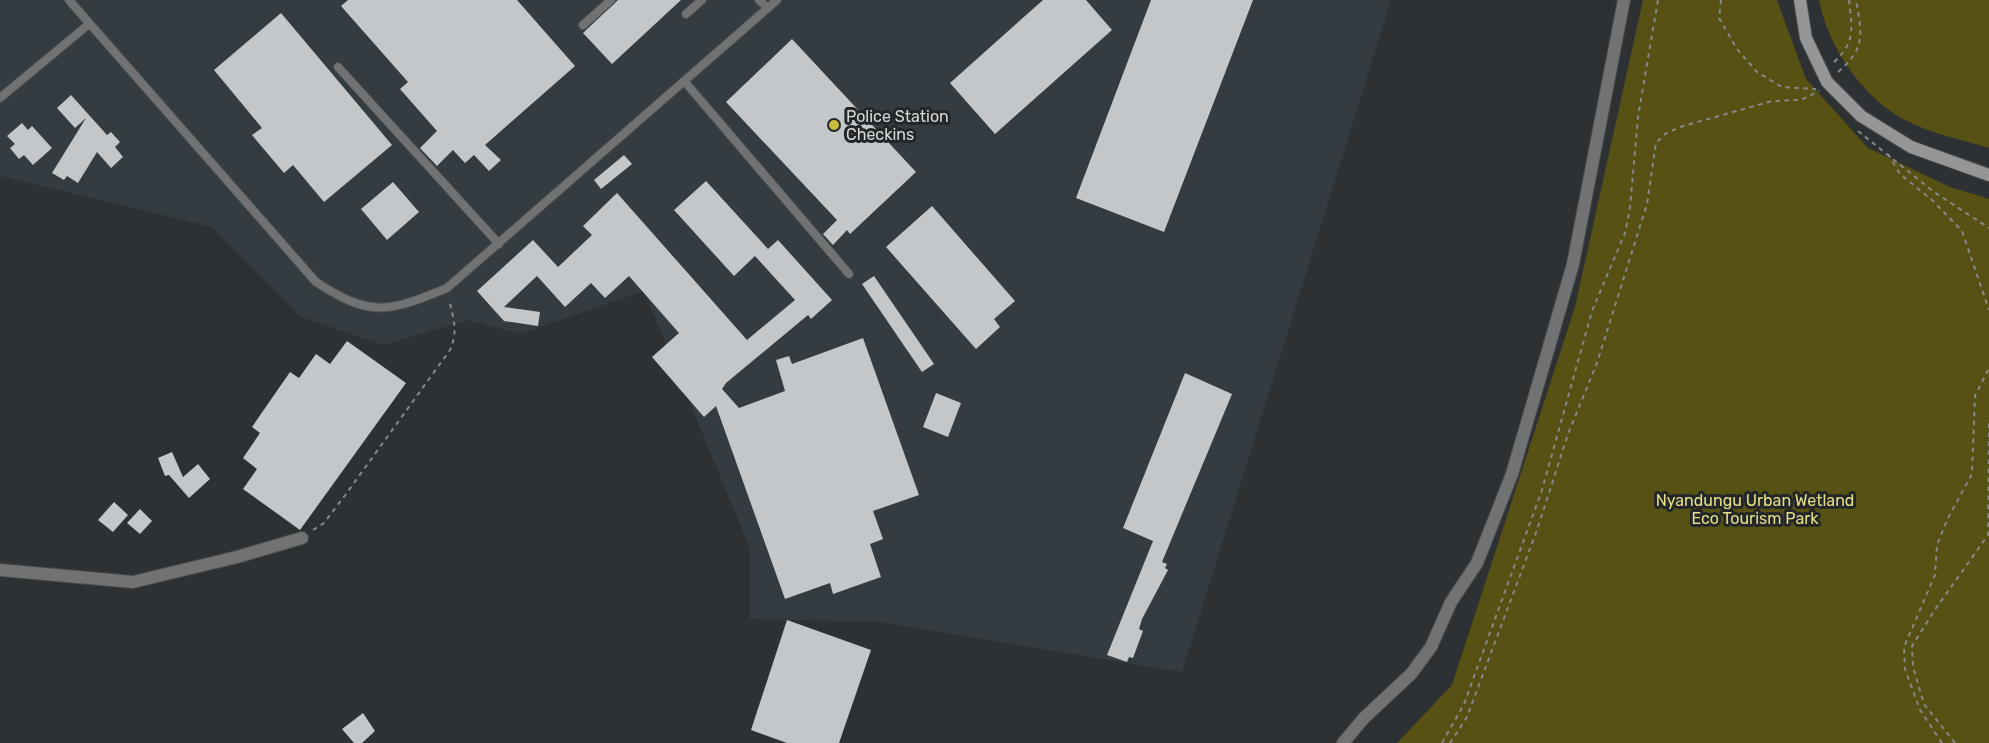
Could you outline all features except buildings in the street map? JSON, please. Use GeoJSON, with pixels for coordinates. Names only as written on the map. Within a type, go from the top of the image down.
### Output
{"type":"FeatureCollection","features":[{"type":"Feature","properties":{"kind":"main road"},"geometry":{"type":"LineString","coordinates":[[1800,0],[1806,38],[1825,77],[1862,116],[1911,147],[1988,175]]}},
{"type":"Feature","properties":{"kind":"street"},"geometry":{"type":"LineString","coordinates":[[1343,743],[1364,718],[1411,674],[1431,647],[1451,602],[1477,563],[1512,474],[1573,264],[1624,0]]}},
{"type":"Feature","properties":{"kind":"street"},"geometry":{"type":"LineString","coordinates":[[0,570],[134,582],[237,557],[302,538]]}},
{"type":"Feature","properties":{"kind":"lane"},"geometry":{"type":"LineString","coordinates":[[69,0],[316,282],[344,301],[379,309],[403,306],[447,288],[777,0]]}},
{"type":"Feature","properties":{"kind":"lane"},"geometry":{"type":"LineString","coordinates":[[583,26],[611,0]]}},
{"type":"Feature","properties":{"kind":"lane"},"geometry":{"type":"LineString","coordinates":[[686,14],[702,0]]}},
{"type":"Feature","properties":{"kind":"lane"},"geometry":{"type":"LineString","coordinates":[[759,0],[768,8]]}},
{"type":"Feature","properties":{"kind":"lane"},"geometry":{"type":"LineString","coordinates":[[0,98],[89,24]]}},
{"type":"Feature","properties":{"kind":"lane"},"geometry":{"type":"LineString","coordinates":[[338,67],[499,244]]}},
{"type":"Feature","properties":{"kind":"lane"},"geometry":{"type":"LineString","coordinates":[[685,81],[849,274]]}},
{"type":"Feature","properties":{"kind":"path"},"geometry":{"type":"LineString","coordinates":[[1442,743],[1464,704],[1542,490],[1592,310],[1625,233],[1630,208],[1638,117],[1658,0]]}},
{"type":"Feature","properties":{"kind":"path"},"geometry":{"type":"LineString","coordinates":[[1450,743],[1467,717],[1537,530],[1568,434],[1597,363],[1647,204],[1656,143],[1665,134],[1680,127],[1772,101],[1801,100],[1822,89],[1782,87],[1757,72],[1737,49],[1719,18],[1721,0]]}},
{"type":"Feature","properties":{"kind":"path"},"geometry":{"type":"LineString","coordinates":[[1825,77],[1846,51],[1853,29],[1849,0]]}},
{"type":"Feature","properties":{"kind":"path"},"geometry":{"type":"LineString","coordinates":[[1825,77],[1855,57],[1861,32],[1856,0]]}},
{"type":"Feature","properties":{"kind":"path"},"geometry":{"type":"LineString","coordinates":[[1989,228],[1934,192],[1886,152],[1900,174],[1932,200],[1962,231],[1989,310]]}},
{"type":"Feature","properties":{"kind":"path"},"geometry":{"type":"LineString","coordinates":[[302,538],[324,523],[450,350],[455,338],[455,327],[447,288]]}},
{"type":"Feature","properties":{"kind":"path"},"geometry":{"type":"LineString","coordinates":[[1942,743],[1920,710],[1905,669],[1904,647],[1935,574],[1937,546],[1948,518],[1972,474],[1975,396],[1989,368]]}},
{"type":"Feature","properties":{"kind":"path"},"geometry":{"type":"LineString","coordinates":[[1955,743],[1924,704],[1912,667],[1912,646],[1988,535],[1989,422]]}},
{"type":"Feature","properties":{"kind":"shaded area"},"geometry":{"type":"Polygon","coordinates":[[[0,0],[1391,0],[1182,672],[880,622],[750,619],[750,549],[644,291],[520,334],[468,320],[384,345],[301,317],[212,227],[0,176],[0,0]]]}},
{"type":"Feature","properties":{"kind":"green space","name":"Nyandungu Urban Wetland Eco Tourism Park"},"geometry":{"type":"Polygon","coordinates":[[[1643,0],[1777,0],[1806,79],[1868,148],[1950,187],[1989,199],[1989,743],[1397,743],[1452,685],[1575,307],[1643,0]]]}},
{"type":"Feature","properties":{"kind":"green space"},"geometry":{"type":"Polygon","coordinates":[[[1819,0],[1989,0],[1989,148],[1914,125],[1875,99],[1839,53],[1830,35],[1819,0]]]}},
{"type":"Feature","properties":{"kind":"place","name":"Police Station Checkins"},"geometry":{"type":"Point","coordinates":[834,125]}}]}
